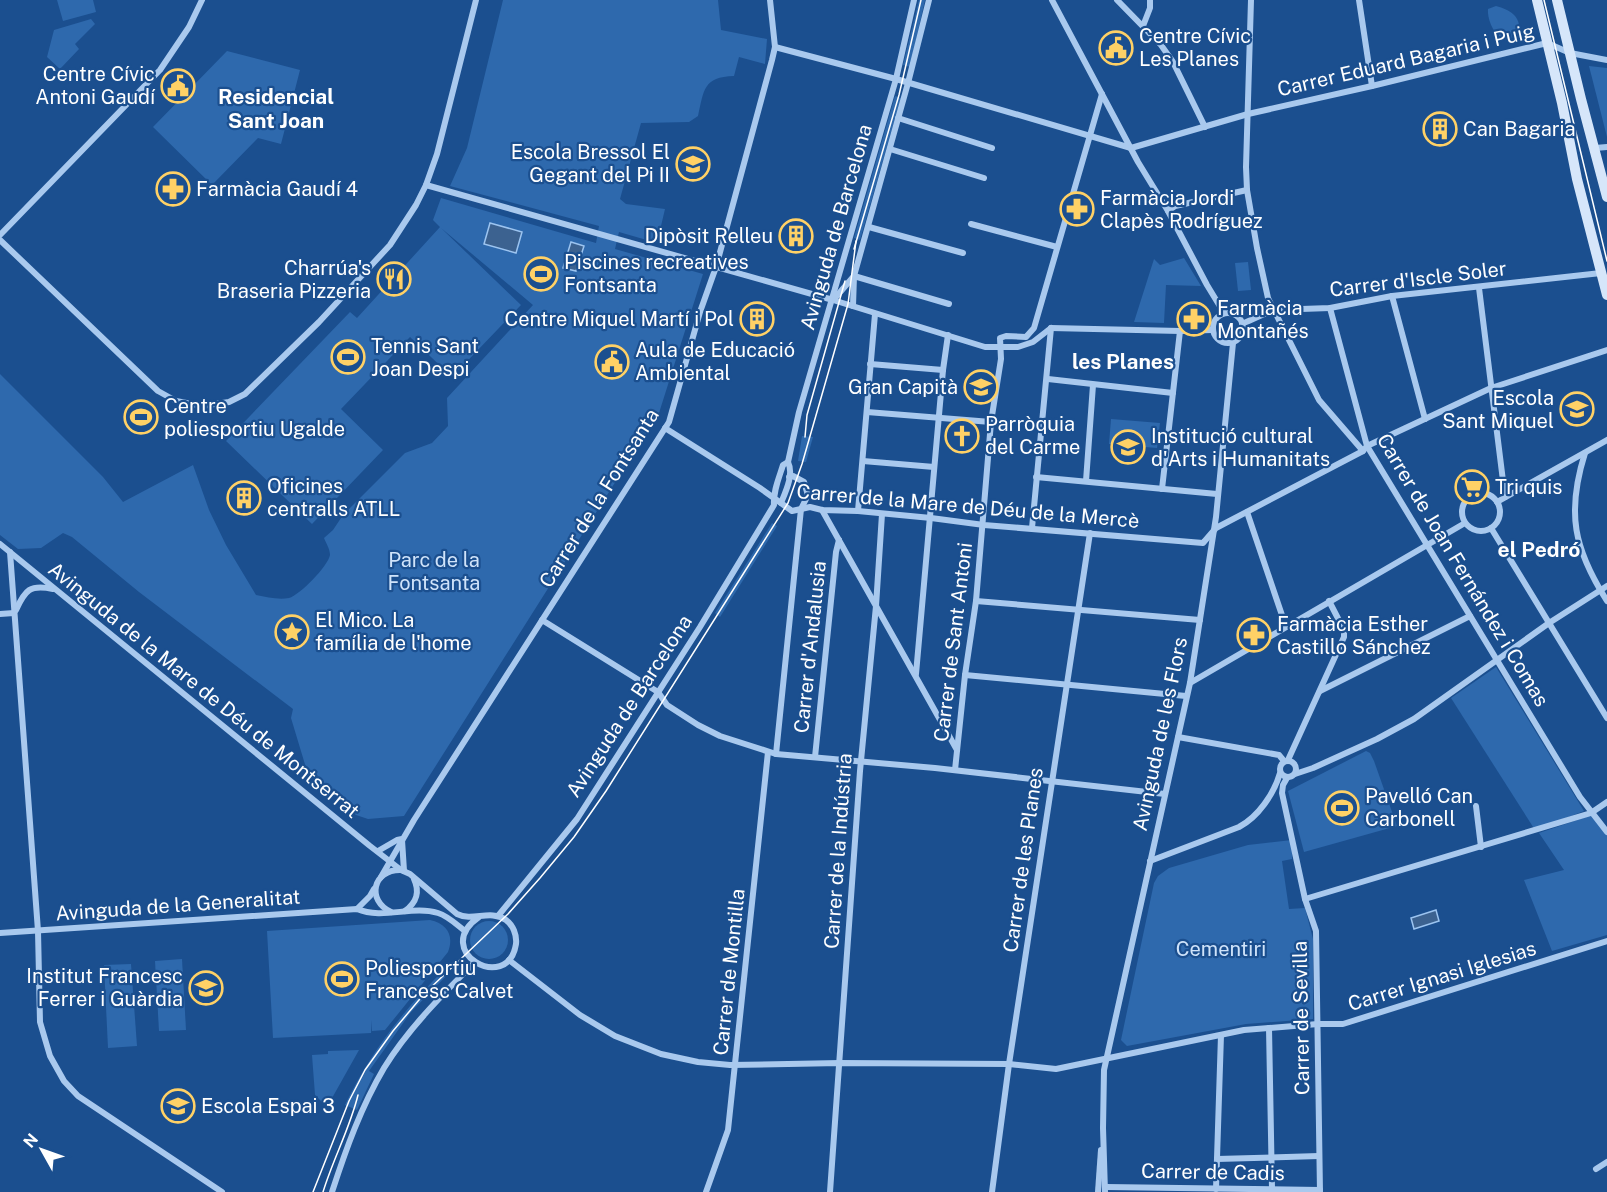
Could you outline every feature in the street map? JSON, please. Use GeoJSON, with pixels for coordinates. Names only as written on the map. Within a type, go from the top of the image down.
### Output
{"type":"FeatureCollection","features":[{"type":"Feature","properties":{"kind":"street"},"geometry":{"type":"LineString","coordinates":[[0,235],[160,70],[189,27],[202,0]]}},
{"type":"Feature","properties":{"kind":"street"},"geometry":{"type":"LineString","coordinates":[[0,240],[150,385],[176,401],[202,406],[229,402],[244,394],[284,358],[390,245],[411,213],[426,185],[439,145],[476,0]]}},
{"type":"Feature","properties":{"kind":"street","name":"Carrer de la Fontsanta"},"geometry":{"type":"LineString","coordinates":[[381,877],[402,839],[669,422],[700,312],[716,267],[775,47],[770,0]]}},
{"type":"Feature","properties":{"kind":"street","name":"Avinguda de Barcelona"},"geometry":{"type":"LineString","coordinates":[[498,916],[577,819],[700,627],[789,477],[788,462],[799,412],[896,79],[914,0]]}},
{"type":"Feature","properties":{"kind":"street","name":"Avinguda de Barcelona"},"geometry":{"type":"LineString","coordinates":[[853,306],[854,276],[929,0]]}},
{"type":"Feature","properties":{"kind":"street"},"geometry":{"type":"LineString","coordinates":[[1052,0],[1131,148],[1224,313]]}},
{"type":"Feature","properties":{"kind":"street"},"geometry":{"type":"LineString","coordinates":[[1117,0],[1161,45],[1176,67],[1205,127]]}},
{"type":"Feature","properties":{"kind":"street"},"geometry":{"type":"LineString","coordinates":[[1143,26],[1150,8],[1150,0]]}},
{"type":"Feature","properties":{"kind":"street"},"geometry":{"type":"LineString","coordinates":[[1251,0],[1247,190],[1268,298],[1319,400],[1365,449]]}},
{"type":"Feature","properties":{"kind":"street"},"geometry":{"type":"LineString","coordinates":[[1359,0],[1372,86]]}},
{"type":"Feature","properties":{"kind":"street"},"geometry":{"type":"LineString","coordinates":[[1537,0],[1607,295]]}},
{"type":"Feature","properties":{"kind":"street"},"geometry":{"type":"LineString","coordinates":[[1557,0],[1607,197]]}},
{"type":"Feature","properties":{"kind":"street","name":"Carrer Eduard Bagaria i Puig"},"geometry":{"type":"LineString","coordinates":[[1131,148],[1248,114],[1547,43],[1570,53],[1607,60]]}},
{"type":"Feature","properties":{"kind":"street"},"geometry":{"type":"LineString","coordinates":[[775,47],[896,79],[1131,148]]}},
{"type":"Feature","properties":{"kind":"street"},"geometry":{"type":"LineString","coordinates":[[972,224],[1058,247],[1102,94]]}},
{"type":"Feature","properties":{"kind":"street"},"geometry":{"type":"LineString","coordinates":[[898,118],[992,148]]}},
{"type":"Feature","properties":{"kind":"street"},"geometry":{"type":"LineString","coordinates":[[1595,148],[1607,147]]}},
{"type":"Feature","properties":{"kind":"street"},"geometry":{"type":"LineString","coordinates":[[890,149],[984,178]]}},
{"type":"Feature","properties":{"kind":"street"},"geometry":{"type":"LineString","coordinates":[[426,185],[833,300],[979,345],[1018,347],[1033,342],[1051,328],[1212,330]]}},
{"type":"Feature","properties":{"kind":"street"},"geometry":{"type":"LineString","coordinates":[[1168,212],[1175,206],[1247,190]]}},
{"type":"Feature","properties":{"kind":"street"},"geometry":{"type":"LineString","coordinates":[[868,227],[963,254]]}},
{"type":"Feature","properties":{"kind":"street","name":"Carrer de Sant Antoni"},"geometry":{"type":"LineString","coordinates":[[955,770],[984,525],[1000,339],[1006,336],[1026,337],[1034,328],[1058,247]]}},
{"type":"Feature","properties":{"kind":"street","name":"Carrer d'Iscle Soler"},"geometry":{"type":"LineString","coordinates":[[1242,324],[1274,310],[1330,308],[1392,296],[1601,273]]}},
{"type":"Feature","properties":{"kind":"street"},"geometry":{"type":"LineString","coordinates":[[833,300],[854,276],[949,304]]}},
{"type":"Feature","properties":{"kind":"street"},"geometry":{"type":"LineString","coordinates":[[1479,288],[1505,497]]}},
{"type":"Feature","properties":{"kind":"street"},"geometry":{"type":"LineString","coordinates":[[1392,296],[1425,418]]}},
{"type":"Feature","properties":{"kind":"street","name":"Carrer de Joan Fernández i Comas"},"geometry":{"type":"LineString","coordinates":[[1330,308],[1365,449],[1427,545],[1591,813],[1607,832]]}},
{"type":"Feature","properties":{"kind":"street"},"geometry":{"type":"LineString","coordinates":[[1224,313],[1236,315],[1242,324],[1242,334],[1233,343],[1228,344],[1218,340],[1212,330],[1215,319],[1224,313]]}},
{"type":"Feature","properties":{"kind":"street"},"geometry":{"type":"LineString","coordinates":[[858,511],[875,314]]}},
{"type":"Feature","properties":{"kind":"street"},"geometry":{"type":"LineString","coordinates":[[1032,528],[1048,379],[1051,328]]}},
{"type":"Feature","properties":{"kind":"street"},"geometry":{"type":"LineString","coordinates":[[1162,489],[1180,331]]}},
{"type":"Feature","properties":{"kind":"street"},"geometry":{"type":"LineString","coordinates":[[916,674],[948,335]]}},
{"type":"Feature","properties":{"kind":"street","name":"Avinguda de les Flors"},"geometry":{"type":"LineString","coordinates":[[1105,1190],[1104,1070],[1190,683],[1212,534],[1233,343]]}},
{"type":"Feature","properties":{"kind":"street"},"geometry":{"type":"LineString","coordinates":[[1212,534],[1216,528],[1425,418],[1491,388],[1607,350]]}},
{"type":"Feature","properties":{"kind":"street"},"geometry":{"type":"LineString","coordinates":[[870,364],[943,370]]}},
{"type":"Feature","properties":{"kind":"street"},"geometry":{"type":"LineString","coordinates":[[1048,379],[1173,393]]}},
{"type":"Feature","properties":{"kind":"street"},"geometry":{"type":"LineString","coordinates":[[1086,481],[1093,385]]}},
{"type":"Feature","properties":{"kind":"street"},"geometry":{"type":"LineString","coordinates":[[867,412],[992,422]]}},
{"type":"Feature","properties":{"kind":"street","name":"Carrer de la Mare de Déu de la Mercè"},"geometry":{"type":"LineString","coordinates":[[665,428],[792,511],[810,507],[984,525],[1203,543],[1212,534]]}},
{"type":"Feature","properties":{"kind":"street"},"geometry":{"type":"LineString","coordinates":[[1497,502],[1607,440]]}},
{"type":"Feature","properties":{"kind":"street"},"geometry":{"type":"LineString","coordinates":[[1585,453],[1577,478],[1574,504],[1575,528],[1584,558],[1607,601]]}},
{"type":"Feature","properties":{"kind":"street"},"geometry":{"type":"LineString","coordinates":[[863,461],[934,467]]}},
{"type":"Feature","properties":{"kind":"street","name":"Avinguda de Barcelona"},"geometry":{"type":"LineString","coordinates":[[776,502],[777,482],[783,465],[788,462]]}},
{"type":"Feature","properties":{"kind":"street"},"geometry":{"type":"LineString","coordinates":[[776,754],[801,510],[807,499],[804,482],[793,476],[777,482]]}},
{"type":"Feature","properties":{"kind":"street"},"geometry":{"type":"LineString","coordinates":[[1036,477],[1217,494]]}},
{"type":"Feature","properties":{"kind":"street"},"geometry":{"type":"LineString","coordinates":[[1473,495],[1489,495],[1497,502],[1499,518],[1491,528],[1478,531],[1465,523],[1462,507],[1473,495]]}},
{"type":"Feature","properties":{"kind":"street"},"geometry":{"type":"LineString","coordinates":[[822,510],[957,750]]}},
{"type":"Feature","properties":{"kind":"street"},"geometry":{"type":"LineString","coordinates":[[1247,512],[1286,627]]}},
{"type":"Feature","properties":{"kind":"street","name":"Carrer de la Indústria"},"geometry":{"type":"LineString","coordinates":[[830,1192],[861,763],[882,514]]}},
{"type":"Feature","properties":{"kind":"street"},"geometry":{"type":"LineString","coordinates":[[1190,683],[1465,523]]}},
{"type":"Feature","properties":{"kind":"street"},"geometry":{"type":"LineString","coordinates":[[1491,528],[1607,718]]}},
{"type":"Feature","properties":{"kind":"street","name":"Carrer de les Planes"},"geometry":{"type":"LineString","coordinates":[[992,1192],[1009,1064],[1090,533]]}},
{"type":"Feature","properties":{"kind":"street","name":"Carrer d'Andalusia"},"geometry":{"type":"LineString","coordinates":[[815,757],[839,540]]}},
{"type":"Feature","properties":{"kind":"street","name":"Avinguda de la Mare de Déu de Montserrat"},"geometry":{"type":"LineString","coordinates":[[0,544],[389,861]]}},
{"type":"Feature","properties":{"kind":"street"},"geometry":{"type":"LineString","coordinates":[[9,552],[38,931],[40,1022],[50,1056],[64,1081],[93,1108],[222,1192]]}},
{"type":"Feature","properties":{"kind":"street"},"geometry":{"type":"LineString","coordinates":[[14,613],[23,595],[29,589],[40,586],[53,589]]}},
{"type":"Feature","properties":{"kind":"street"},"geometry":{"type":"LineString","coordinates":[[1280,773],[1287,778],[1323,764],[1414,719],[1549,623],[1607,586]]}},
{"type":"Feature","properties":{"kind":"street"},"geometry":{"type":"LineString","coordinates":[[976,601],[1200,620]]}},
{"type":"Feature","properties":{"kind":"street"},"geometry":{"type":"LineString","coordinates":[[1149,861],[1245,824],[1260,810],[1280,773],[1281,765],[1286,761],[1345,633],[1329,601]]}},
{"type":"Feature","properties":{"kind":"street"},"geometry":{"type":"LineString","coordinates":[[0,614],[14,613]]}},
{"type":"Feature","properties":{"kind":"street"},"geometry":{"type":"LineString","coordinates":[[1319,691],[1470,616]]}},
{"type":"Feature","properties":{"kind":"street"},"geometry":{"type":"LineString","coordinates":[[542,620],[658,692],[667,705],[698,725],[720,736],[768,752],[1165,794]]}},
{"type":"Feature","properties":{"kind":"street"},"geometry":{"type":"LineString","coordinates":[[965,675],[1186,696]]}},
{"type":"Feature","properties":{"kind":"street"},"geometry":{"type":"LineString","coordinates":[[1178,736],[1279,755],[1296,765],[1295,774]]}},
{"type":"Feature","properties":{"kind":"street","name":"Carrer de Montilla"},"geometry":{"type":"LineString","coordinates":[[706,1192],[728,1130],[737,1065],[768,752]]}},
{"type":"Feature","properties":{"kind":"street","name":"Carrer de Sevilla"},"geometry":{"type":"LineString","coordinates":[[1287,778],[1282,785],[1282,793],[1305,899],[1316,931],[1320,1191]]}},
{"type":"Feature","properties":{"kind":"street"},"geometry":{"type":"LineString","coordinates":[[1305,899],[1591,813],[1607,802]]}},
{"type":"Feature","properties":{"kind":"street"},"geometry":{"type":"LineString","coordinates":[[1476,806],[1481,847]]}},
{"type":"Feature","properties":{"kind":"street"},"geometry":{"type":"LineString","coordinates":[[378,851],[402,839],[403,871]]}},
{"type":"Feature","properties":{"kind":"street"},"geometry":{"type":"LineString","coordinates":[[389,861],[457,914],[479,917],[498,916],[507,921],[514,929],[515,951],[509,960],[501,965],[492,968],[483,967],[474,963],[464,949],[465,931],[479,917]]}},
{"type":"Feature","properties":{"kind":"street"},"geometry":{"type":"LineString","coordinates":[[357,909],[370,896],[381,877],[387,872],[403,871]]}},
{"type":"Feature","properties":{"kind":"street"},"geometry":{"type":"LineString","coordinates":[[405,911],[413,905],[417,897],[418,888],[414,879]]}},
{"type":"Feature","properties":{"kind":"street"},"geometry":{"type":"LineString","coordinates":[[376,885],[375,893],[378,902],[384,908],[392,912],[439,913],[465,931]]}},
{"type":"Feature","properties":{"kind":"street","name":"Avinguda de la Generalitat"},"geometry":{"type":"LineString","coordinates":[[0,933],[357,909],[364,912],[392,912]]}},
{"type":"Feature","properties":{"kind":"street","name":"Carrer Ignasi Iglesias"},"geometry":{"type":"LineString","coordinates":[[1106,1057],[1244,1030],[1343,1024],[1607,941]]}},
{"type":"Feature","properties":{"kind":"street"},"geometry":{"type":"LineString","coordinates":[[509,960],[580,1015],[615,1036],[660,1054],[698,1062],[737,1065],[1009,1064],[1056,1069],[1106,1057]]}},
{"type":"Feature","properties":{"kind":"street"},"geometry":{"type":"LineString","coordinates":[[332,1192],[351,1136],[384,1067],[429,1009],[474,963]]}},
{"type":"Feature","properties":{"kind":"street"},"geometry":{"type":"LineString","coordinates":[[1269,1028],[1272,1189]]}},
{"type":"Feature","properties":{"kind":"street"},"geometry":{"type":"LineString","coordinates":[[1216,1189],[1221,1035]]}},
{"type":"Feature","properties":{"kind":"street","name":"Avinguda de les Flors"},"geometry":{"type":"LineString","coordinates":[[1098,1192],[1103,1128]]}},
{"type":"Feature","properties":{"kind":"street"},"geometry":{"type":"LineString","coordinates":[[1217,1160],[1319,1156]]}},
{"type":"Feature","properties":{"kind":"street"},"geometry":{"type":"LineString","coordinates":[[1596,1169],[1607,1162]]}},
{"type":"Feature","properties":{"kind":"street","name":"Carrer de Cadis"},"geometry":{"type":"LineString","coordinates":[[1105,1190],[1320,1191]]}},
{"type":"Feature","properties":{"kind":"green space"},"geometry":{"type":"Polygon","coordinates":[[[57,0],[93,0],[96,12],[63,21],[57,0]]]}},
{"type":"Feature","properties":{"kind":"green space","name":"Parc de la Fontsanta"},"geometry":{"type":"Polygon","coordinates":[[[503,0],[718,0],[721,30],[767,39],[765,64],[739,57],[734,76],[711,82],[704,92],[698,116],[689,122],[641,123],[620,199],[626,204],[665,209],[657,243],[619,232],[615,249],[703,274],[659,413],[404,816],[368,819],[356,815],[307,771],[291,718],[293,709],[139,592],[72,537],[63,533],[41,548],[18,549],[0,535],[0,374],[103,477],[123,502],[193,465],[209,510],[226,545],[256,595],[285,599],[300,592],[328,560],[330,553],[324,538],[333,530],[343,515],[405,453],[432,443],[448,426],[447,398],[533,305],[441,228],[521,305],[452,377],[410,337],[341,409],[383,450],[312,524],[226,441],[350,312],[357,318],[440,227],[433,220],[441,198],[596,243],[599,226],[450,186],[467,148],[503,0]]]}},
{"type":"Feature","properties":{"kind":"green space"},"geometry":{"type":"Polygon","coordinates":[[[919,0],[925,0],[910,67],[903,65],[919,0]]]}},
{"type":"Feature","properties":{"kind":"green space"},"geometry":{"type":"Polygon","coordinates":[[[1496,6],[1514,14],[1518,22],[1519,32],[1509,41],[1496,34],[1491,24],[1488,9],[1496,6]]]}},
{"type":"Feature","properties":{"kind":"green space"},"geometry":{"type":"Polygon","coordinates":[[[91,19],[95,24],[75,44],[79,49],[60,69],[47,57],[54,30],[91,19]]]}},
{"type":"Feature","properties":{"kind":"green space"},"geometry":{"type":"Polygon","coordinates":[[[227,51],[300,70],[281,144],[258,138],[212,185],[153,127],[227,51]]]}},
{"type":"Feature","properties":{"kind":"green space"},"geometry":{"type":"Polygon","coordinates":[[[1589,66],[1607,68],[1607,137],[1589,66]]]}},
{"type":"Feature","properties":{"kind":"green space"},"geometry":{"type":"Polygon","coordinates":[[[895,96],[901,98],[860,240],[854,238],[895,96]]]}},
{"type":"Feature","properties":{"kind":"green space"},"geometry":{"type":"Polygon","coordinates":[[[1184,258],[1201,286],[1166,285],[1164,323],[1134,322],[1154,259],[1160,265],[1184,258]]]}},
{"type":"Feature","properties":{"kind":"green space"},"geometry":{"type":"Polygon","coordinates":[[[1248,262],[1251,290],[1238,291],[1235,263],[1248,262]]]}},
{"type":"Feature","properties":{"kind":"green space"},"geometry":{"type":"Polygon","coordinates":[[[1111,419],[1160,423],[1157,448],[1109,444],[1111,419]]]}},
{"type":"Feature","properties":{"kind":"green space"},"geometry":{"type":"Polygon","coordinates":[[[802,436],[813,437],[806,462],[798,461],[802,436]]]}},
{"type":"Feature","properties":{"kind":"green space"},"geometry":{"type":"Polygon","coordinates":[[[772,523],[777,526],[720,617],[715,613],[772,523]]]}},
{"type":"Feature","properties":{"kind":"green space"},"geometry":{"type":"Polygon","coordinates":[[[1496,667],[1584,811],[1535,830],[1451,698],[1496,667]]]}},
{"type":"Feature","properties":{"kind":"green space","name":"Pavelló Can Carbonell"},"geometry":{"type":"Polygon","coordinates":[[[1366,751],[1370,753],[1374,761],[1397,826],[1304,852],[1288,791],[1366,751]]]}},
{"type":"Feature","properties":{"kind":"green space"},"geometry":{"type":"Polygon","coordinates":[[[1592,815],[1607,833],[1607,935],[1552,951],[1524,880],[1564,870],[1539,833],[1592,815]]]}},
{"type":"Feature","properties":{"kind":"green space","name":"Cementiri"},"geometry":{"type":"Polygon","coordinates":[[[1292,840],[1292,859],[1282,861],[1289,909],[1305,908],[1313,939],[1313,1019],[1246,1024],[1127,1046],[1121,1040],[1154,883],[1158,876],[1169,868],[1248,845],[1292,840]]]}},
{"type":"Feature","properties":{"kind":"green space","name":"Poliesportiu Francesc Calvet"},"geometry":{"type":"Polygon","coordinates":[[[430,920],[441,924],[448,932],[450,946],[448,952],[385,1030],[372,1031],[372,1020],[371,1033],[273,1038],[267,931],[430,920]]]}},
{"type":"Feature","properties":{"kind":"green space"},"geometry":{"type":"Polygon","coordinates":[[[489,921],[502,927],[508,940],[502,953],[489,959],[476,953],[470,940],[476,927],[489,921]]]}},
{"type":"Feature","properties":{"kind":"green space"},"geometry":{"type":"Polygon","coordinates":[[[182,959],[186,1030],[159,1031],[155,961],[182,959]]]}},
{"type":"Feature","properties":{"kind":"green space"},"geometry":{"type":"Polygon","coordinates":[[[131,964],[137,1046],[108,1048],[104,965],[131,964]]]}},
{"type":"Feature","properties":{"kind":"green space"},"geometry":{"type":"Polygon","coordinates":[[[445,969],[449,973],[411,1012],[369,1071],[374,1074],[357,1110],[345,1105],[365,1067],[389,1032],[445,969]]]}},
{"type":"Feature","properties":{"kind":"green space"},"geometry":{"type":"Polygon","coordinates":[[[359,1050],[327,1107],[315,1095],[312,1055],[328,1054],[328,1051],[359,1050]]]}},
{"type":"Feature","properties":{"kind":"shaded area"},"geometry":{"type":"Polygon","coordinates":[[[490,223],[522,232],[516,253],[484,244],[490,223]]]}},
{"type":"Feature","properties":{"kind":"shaded area"},"geometry":{"type":"Polygon","coordinates":[[[571,242],[584,246],[576,271],[563,268],[571,242]]]}},
{"type":"Feature","properties":{"kind":"shaded area"},"geometry":{"type":"Polygon","coordinates":[[[1436,910],[1439,921],[1414,929],[1411,918],[1436,910]]]}},
{"type":"Feature","properties":{"kind":"tram line"},"geometry":{"type":"LineString","coordinates":[[854,249],[899,95],[921,0]]}},
{"type":"Feature","properties":{"kind":"tram line"},"geometry":{"type":"LineString","coordinates":[[1544,0],[1607,261]]}},
{"type":"Feature","properties":{"kind":"tram line"},"geometry":{"type":"LineString","coordinates":[[313,1192],[349,1101],[365,1070],[424,994],[508,914],[574,837],[606,791],[788,503],[802,464],[848,304],[856,241]]}},
{"type":"Feature","properties":{"kind":"tram line"},"geometry":{"type":"LineString","coordinates":[[805,437],[807,415],[845,281]]}},
{"type":"Feature","properties":{"kind":"tram line"},"geometry":{"type":"LineString","coordinates":[[323,1192],[358,1095]]}},
{"type":"Feature","properties":{"kind":"place","name":"Centre Cívic Les Planes"},"geometry":{"type":"Point","coordinates":[1116,48]}},
{"type":"Feature","properties":{"kind":"place","name":"Centre Cívic Antoni Gaudí"},"geometry":{"type":"Point","coordinates":[178,86]}},
{"type":"Feature","properties":{"kind":"place","name":"Can Bagaria"},"geometry":{"type":"Point","coordinates":[1440,129]}},
{"type":"Feature","properties":{"kind":"place","name":"Escola Bressol El Gegant del Pi II"},"geometry":{"type":"Point","coordinates":[693,164]}},
{"type":"Feature","properties":{"kind":"place","name":"Farmàcia Gaudí 4"},"geometry":{"type":"Point","coordinates":[173,189]}},
{"type":"Feature","properties":{"kind":"place","name":"Farmàcia Jordi Clapès Rodríguez"},"geometry":{"type":"Point","coordinates":[1077,209]}},
{"type":"Feature","properties":{"kind":"place","name":"Dipòsit Relleu"},"geometry":{"type":"Point","coordinates":[796,236]}},
{"type":"Feature","properties":{"kind":"place","name":"Piscines recreatives Fontsanta"},"geometry":{"type":"Point","coordinates":[541,274]}},
{"type":"Feature","properties":{"kind":"place","name":"Charrúa's Braseria Pizzeria"},"geometry":{"type":"Point","coordinates":[394,279]}},
{"type":"Feature","properties":{"kind":"place","name":"Centre Miquel Martí i Pol"},"geometry":{"type":"Point","coordinates":[757,319]}},
{"type":"Feature","properties":{"kind":"place","name":"Farmàcia Montañés"},"geometry":{"type":"Point","coordinates":[1194,319]}},
{"type":"Feature","properties":{"kind":"place","name":"Tennis Sant Joan Despi"},"geometry":{"type":"Point","coordinates":[348,357]}},
{"type":"Feature","properties":{"kind":"place","name":"Aula de Educació Ambiental"},"geometry":{"type":"Point","coordinates":[612,362]}},
{"type":"Feature","properties":{"kind":"place","name":"Gran Capità"},"geometry":{"type":"Point","coordinates":[981,387]}},
{"type":"Feature","properties":{"kind":"place","name":"Escola Sant Miquel"},"geometry":{"type":"Point","coordinates":[1577,409]}},
{"type":"Feature","properties":{"kind":"place","name":"Centre poliesportiu Ugalde"},"geometry":{"type":"Point","coordinates":[141,417]}},
{"type":"Feature","properties":{"kind":"place","name":"Parròquia del Carme"},"geometry":{"type":"Point","coordinates":[962,436]}},
{"type":"Feature","properties":{"kind":"place","name":"Institució cultural d'Arts i Humanitats"},"geometry":{"type":"Point","coordinates":[1128,447]}},
{"type":"Feature","properties":{"kind":"place","name":"Tri quis"},"geometry":{"type":"Point","coordinates":[1472,487]}},
{"type":"Feature","properties":{"kind":"place","name":"Oficines centralls ATLL"},"geometry":{"type":"Point","coordinates":[244,498]}},
{"type":"Feature","properties":{"kind":"place","name":"El Mico. La família de l'home"},"geometry":{"type":"Point","coordinates":[292,632]}},
{"type":"Feature","properties":{"kind":"place","name":"Farmàcia Esther Castillo Sánchez"},"geometry":{"type":"Point","coordinates":[1254,635]}},
{"type":"Feature","properties":{"kind":"place","name":"Pavelló Can Carbonell"},"geometry":{"type":"Point","coordinates":[1342,808]}},
{"type":"Feature","properties":{"kind":"place","name":"Poliesportiu Francesc Calvet"},"geometry":{"type":"Point","coordinates":[342,979]}},
{"type":"Feature","properties":{"kind":"place","name":"Institut Francesc Ferrer i Guàrdia"},"geometry":{"type":"Point","coordinates":[206,988]}},
{"type":"Feature","properties":{"kind":"place","name":"Escola Espai 3"},"geometry":{"type":"Point","coordinates":[178,1106]}},
{"type":"Feature","properties":{"kind":"district","name":"Residencial Sant Joan"},"geometry":{"type":"Point","coordinates":[276,109]}},
{"type":"Feature","properties":{"kind":"district","name":"les Planes"},"geometry":{"type":"Point","coordinates":[1123,362]}},
{"type":"Feature","properties":{"kind":"district","name":"el Pedró"},"geometry":{"type":"Point","coordinates":[1539,550]}}]}
